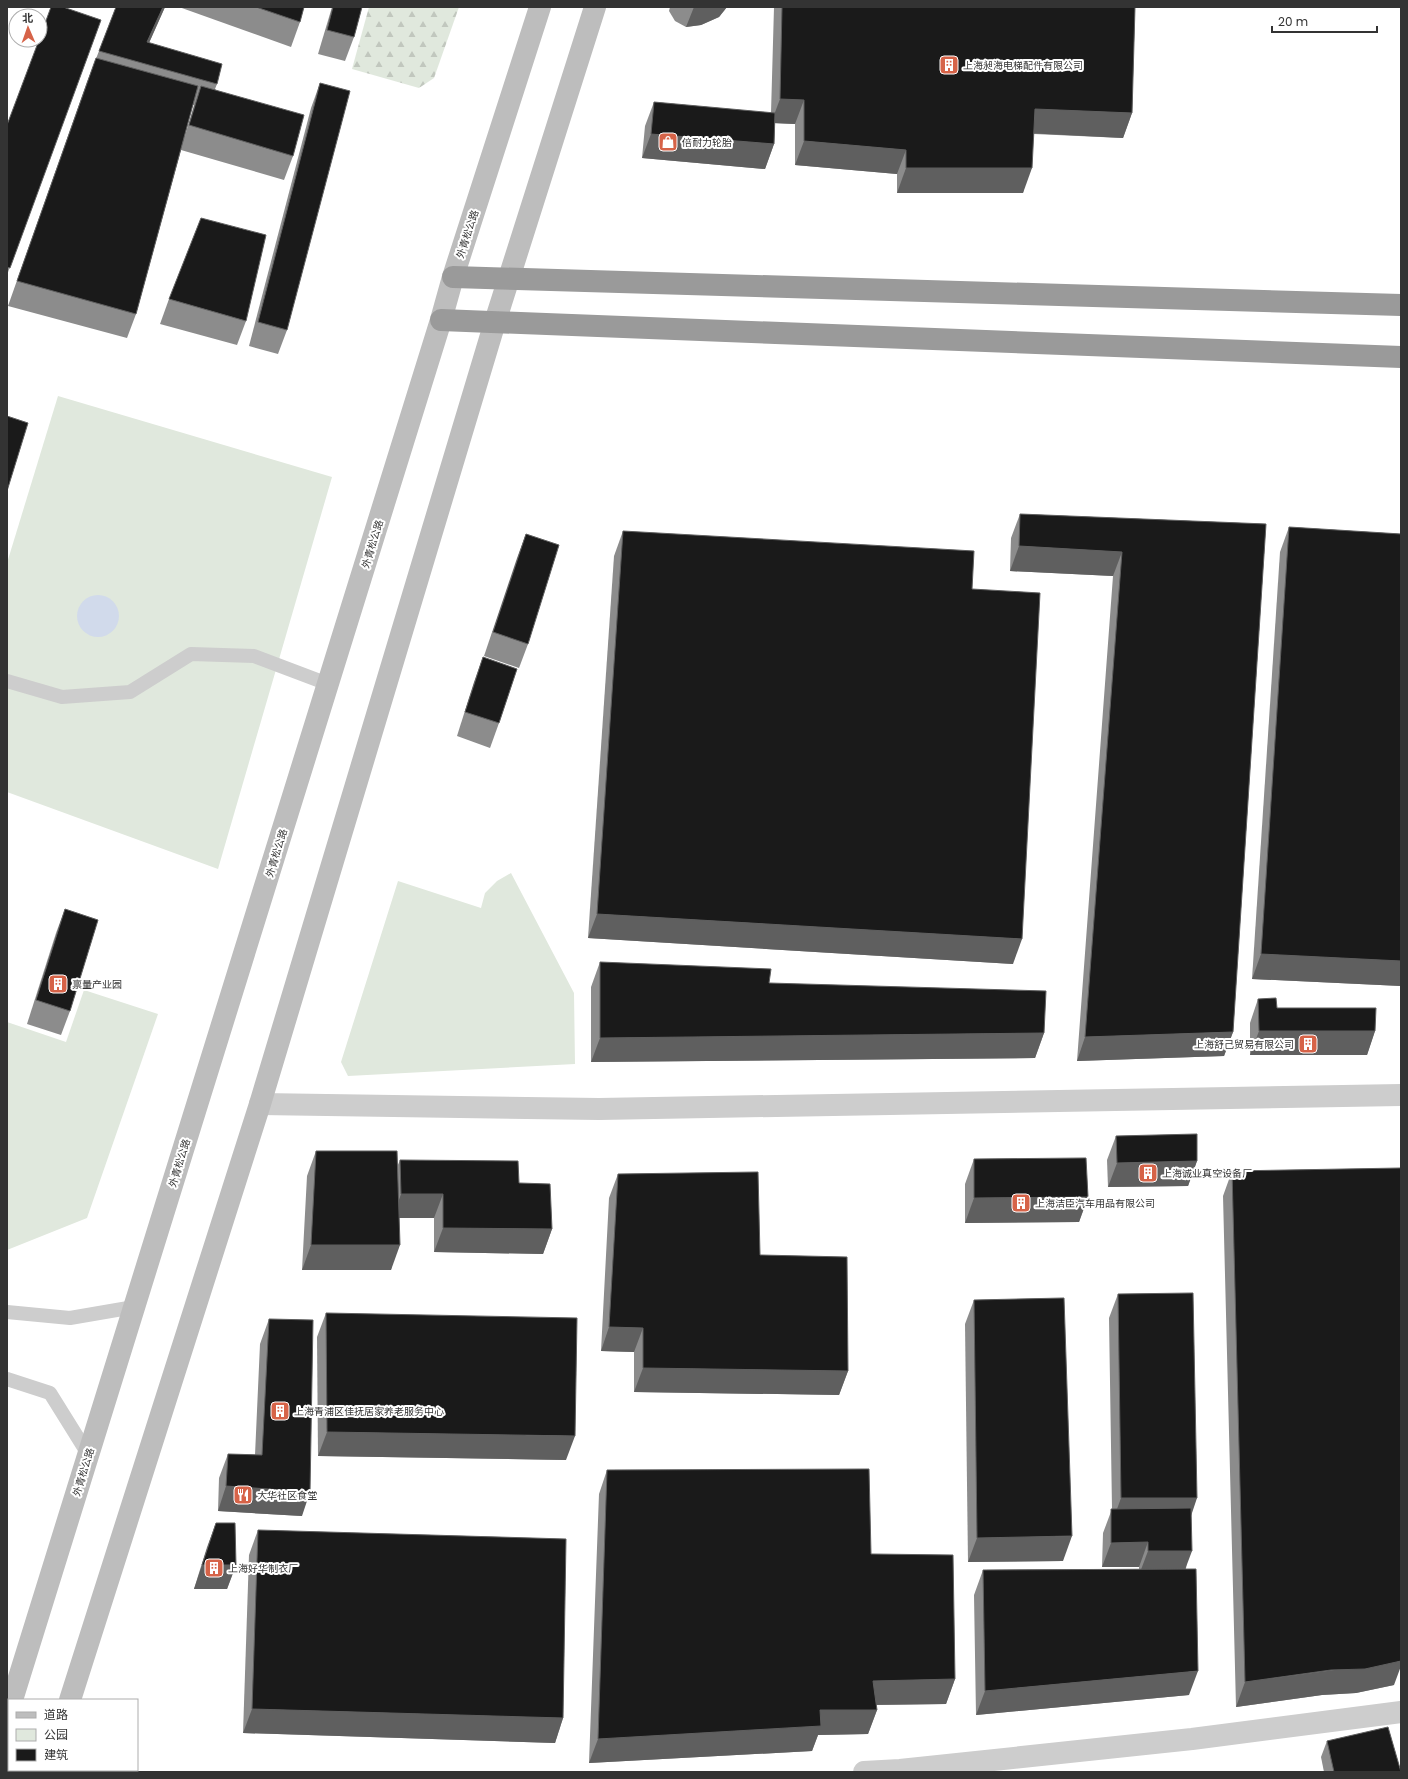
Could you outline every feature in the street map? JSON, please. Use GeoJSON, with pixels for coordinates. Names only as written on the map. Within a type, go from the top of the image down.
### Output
{"type":"FeatureCollection","features":[{"type":"Feature","properties":{"kind":"highway"},"geometry":{"type":"LineString","coordinates":[[453,277],[1401,304]]}},
{"type":"Feature","properties":{"kind":"highway"},"geometry":{"type":"LineString","coordinates":[[441,320],[1401,357]]}},
{"type":"Feature","properties":{"kind":"main road","name":"外青松公路"},"geometry":{"type":"LineString","coordinates":[[12,1699],[441,320],[453,277],[540,7]]}},
{"type":"Feature","properties":{"kind":"main road"},"geometry":{"type":"LineString","coordinates":[[70,1699],[260,1104],[495,322],[595,7]]}},
{"type":"Feature","properties":{"kind":"street"},"geometry":{"type":"LineString","coordinates":[[260,1104],[599,1109],[1401,1095]]}},
{"type":"Feature","properties":{"kind":"street"},"geometry":{"type":"LineString","coordinates":[[864,1772],[900,1770],[1184,1740],[1401,1712]]}},
{"type":"Feature","properties":{"kind":"street"},"geometry":{"type":"LineString","coordinates":[[102,1771],[115,1772]]}},
{"type":"Feature","properties":{"kind":"lane"},"geometry":{"type":"LineString","coordinates":[[7,681],[62,697],[130,692],[191,654],[254,656],[328,684]]}},
{"type":"Feature","properties":{"kind":"lane"},"geometry":{"type":"LineString","coordinates":[[7,1312],[70,1318],[134,1307]]}},
{"type":"Feature","properties":{"kind":"lane"},"geometry":{"type":"LineString","coordinates":[[7,1379],[50,1393],[88,1454]]}},
{"type":"Feature","properties":{"kind":"green space"},"geometry":{"type":"Polygon","coordinates":[[[369,7],[459,7],[434,78],[419,88],[352,69],[369,7]]]}},
{"type":"Feature","properties":{"kind":"green space"},"geometry":{"type":"Polygon","coordinates":[[[58,396],[332,477],[218,869],[7,792],[7,563],[58,396]]]}},
{"type":"Feature","properties":{"kind":"green space"},"geometry":{"type":"Polygon","coordinates":[[[511,873],[574,993],[575,1064],[348,1076],[341,1062],[398,881],[481,908],[485,893],[497,881],[511,873]]]}},
{"type":"Feature","properties":{"kind":"green space"},"geometry":{"type":"Polygon","coordinates":[[[84,990],[158,1014],[87,1218],[7,1250],[7,1022],[66,1042],[84,990]]]}},
{"type":"Feature","properties":{"kind":"water"},"geometry":{"type":"Polygon","coordinates":[[[94,595],[102,595],[110,598],[116,604],[119,616],[116,628],[110,634],[102,637],[94,637],[86,634],[80,628],[77,620],[77,612],[80,604],[86,598],[94,595]]]}},
{"type":"Feature","properties":{"kind":"building"},"geometry":{"type":"Polygon","coordinates":[[[51,7],[63,7],[101,20],[10,268],[7,267],[7,125],[36,48],[48,48],[48,15],[51,7]]]}},
{"type":"Feature","properties":{"kind":"building"},"geometry":{"type":"Polygon","coordinates":[[[116,7],[163,7],[147,42],[222,64],[217,84],[99,51],[116,7]]]}},
{"type":"Feature","properties":{"kind":"building"},"geometry":{"type":"Polygon","coordinates":[[[256,7],[304,7],[300,22],[256,7]]]}},
{"type":"Feature","properties":{"kind":"building"},"geometry":{"type":"Polygon","coordinates":[[[333,7],[362,7],[354,37],[327,30],[333,7]]]}},
{"type":"Feature","properties":{"kind":"building","name":"上海昶海电梯配件有限公司"},"geometry":{"type":"Polygon","coordinates":[[[782,7],[1135,7],[1132,113],[1035,109],[1032,168],[906,168],[906,150],[804,141],[804,100],[780,99],[782,7]]]}},
{"type":"Feature","properties":{"kind":"building"},"geometry":{"type":"Polygon","coordinates":[[[96,58],[198,86],[136,314],[17,281],[96,58]]]}},
{"type":"Feature","properties":{"kind":"building"},"geometry":{"type":"Polygon","coordinates":[[[320,83],[350,91],[287,330],[258,322],[320,83]]]}},
{"type":"Feature","properties":{"kind":"building"},"geometry":{"type":"Polygon","coordinates":[[[201,86],[304,115],[293,156],[189,125],[201,86]]]}},
{"type":"Feature","properties":{"kind":"building"},"geometry":{"type":"Polygon","coordinates":[[[654,102],[775,113],[774,144],[651,134],[654,102]]]}},
{"type":"Feature","properties":{"kind":"building"},"geometry":{"type":"Polygon","coordinates":[[[201,218],[266,235],[246,321],[169,299],[201,218]]]}},
{"type":"Feature","properties":{"kind":"building"},"geometry":{"type":"Polygon","coordinates":[[[7,416],[28,423],[7,491],[7,416]]]}},
{"type":"Feature","properties":{"kind":"building"},"geometry":{"type":"Polygon","coordinates":[[[1020,514],[1266,524],[1233,1032],[1085,1037],[1122,552],[1019,546],[1020,514]]]}},
{"type":"Feature","properties":{"kind":"building"},"geometry":{"type":"Polygon","coordinates":[[[1289,527],[1401,534],[1401,961],[1261,954],[1289,527]]]}},
{"type":"Feature","properties":{"kind":"building"},"geometry":{"type":"Polygon","coordinates":[[[623,531],[974,551],[972,589],[1040,593],[1022,939],[597,914],[623,531]]]}},
{"type":"Feature","properties":{"kind":"building"},"geometry":{"type":"Polygon","coordinates":[[[526,534],[559,545],[528,644],[493,632],[526,534]]]}},
{"type":"Feature","properties":{"kind":"building"},"geometry":{"type":"Polygon","coordinates":[[[483,657],[517,669],[499,723],[465,712],[483,657]]]}},
{"type":"Feature","properties":{"kind":"building","name":"禀量产业园"},"geometry":{"type":"Polygon","coordinates":[[[65,909],[98,920],[70,1011],[36,1000],[65,909]]]}},
{"type":"Feature","properties":{"kind":"building"},"geometry":{"type":"Polygon","coordinates":[[[600,962],[771,969],[769,983],[1046,991],[1044,1033],[600,1038],[600,962]]]}},
{"type":"Feature","properties":{"kind":"building"},"geometry":{"type":"Polygon","coordinates":[[[1276,998],[1277,1008],[1376,1008],[1375,1031],[1259,1031],[1258,999],[1276,998]]]}},
{"type":"Feature","properties":{"kind":"building"},"geometry":{"type":"Polygon","coordinates":[[[1197,1134],[1197,1161],[1117,1163],[1116,1136],[1197,1134]]]}},
{"type":"Feature","properties":{"kind":"building"},"geometry":{"type":"Polygon","coordinates":[[[316,1151],[397,1151],[400,1245],[311,1245],[316,1151]]]}},
{"type":"Feature","properties":{"kind":"building"},"geometry":{"type":"Polygon","coordinates":[[[1086,1158],[1088,1197],[974,1198],[974,1159],[1086,1158]]]}},
{"type":"Feature","properties":{"kind":"building"},"geometry":{"type":"Polygon","coordinates":[[[400,1160],[518,1161],[519,1183],[550,1184],[552,1229],[443,1228],[443,1194],[401,1194],[400,1160]]]}},
{"type":"Feature","properties":{"kind":"building"},"geometry":{"type":"Polygon","coordinates":[[[1401,1168],[1401,1661],[1365,1669],[1331,1670],[1245,1682],[1232,1171],[1401,1168]]]}},
{"type":"Feature","properties":{"kind":"building"},"geometry":{"type":"Polygon","coordinates":[[[758,1172],[760,1255],[847,1257],[848,1371],[643,1368],[643,1328],[609,1327],[618,1174],[758,1172]]]}},
{"type":"Feature","properties":{"kind":"building"},"geometry":{"type":"Polygon","coordinates":[[[1193,1293],[1197,1498],[1121,1498],[1118,1294],[1193,1293]]]}},
{"type":"Feature","properties":{"kind":"building"},"geometry":{"type":"Polygon","coordinates":[[[1064,1298],[1072,1536],[977,1538],[974,1300],[1064,1298]]]}},
{"type":"Feature","properties":{"kind":"building"},"geometry":{"type":"Polygon","coordinates":[[[326,1313],[577,1318],[575,1436],[327,1432],[326,1313]]]}},
{"type":"Feature","properties":{"kind":"building","name":"上海青浦区佳抚居家养老服务中心"},"geometry":{"type":"Polygon","coordinates":[[[269,1319],[313,1320],[310,1492],[226,1486],[228,1454],[262,1455],[269,1319]]]}},
{"type":"Feature","properties":{"kind":"building"},"geometry":{"type":"Polygon","coordinates":[[[869,1469],[871,1554],[953,1555],[955,1679],[873,1681],[877,1710],[820,1710],[821,1726],[598,1739],[607,1470],[869,1469]]]}},
{"type":"Feature","properties":{"kind":"building"},"geometry":{"type":"Polygon","coordinates":[[[1191,1508],[1192,1551],[1148,1551],[1148,1542],[1111,1543],[1111,1509],[1191,1508]]]}},
{"type":"Feature","properties":{"kind":"building"},"geometry":{"type":"Polygon","coordinates":[[[216,1523],[235,1523],[236,1565],[202,1565],[216,1523]]]}},
{"type":"Feature","properties":{"kind":"building"},"geometry":{"type":"Polygon","coordinates":[[[258,1530],[566,1539],[563,1718],[252,1709],[258,1530]]]}},
{"type":"Feature","properties":{"kind":"building"},"geometry":{"type":"Polygon","coordinates":[[[1196,1569],[1198,1671],[985,1691],[983,1570],[1196,1569]]]}},
{"type":"Feature","properties":{"kind":"building"},"geometry":{"type":"Polygon","coordinates":[[[1388,1727],[1401,1772],[1334,1772],[1327,1741],[1388,1727]]]}},
{"type":"Feature","properties":{"kind":"place","name":"上海昶海电梯配件有限公司"},"geometry":{"type":"Point","coordinates":[949,65]}},
{"type":"Feature","properties":{"kind":"place","name":"倍耐力轮胎"},"geometry":{"type":"Point","coordinates":[668,142]}},
{"type":"Feature","properties":{"kind":"place","name":"禀量产业园"},"geometry":{"type":"Point","coordinates":[58,984]}},
{"type":"Feature","properties":{"kind":"place","name":"上海舒己贸易有限公司"},"geometry":{"type":"Point","coordinates":[1308,1044]}},
{"type":"Feature","properties":{"kind":"place","name":"上海诚业真空设备厂"},"geometry":{"type":"Point","coordinates":[1148,1173]}},
{"type":"Feature","properties":{"kind":"place","name":"上海洁臣汽车用品有限公司"},"geometry":{"type":"Point","coordinates":[1021,1203]}},
{"type":"Feature","properties":{"kind":"place","name":"上海青浦区佳抚居家养老服务中心"},"geometry":{"type":"Point","coordinates":[280,1411]}},
{"type":"Feature","properties":{"kind":"place","name":"大华社区食堂"},"geometry":{"type":"Point","coordinates":[243,1495]}},
{"type":"Feature","properties":{"kind":"place","name":"上海好华制衣厂"},"geometry":{"type":"Point","coordinates":[214,1568]}}]}
